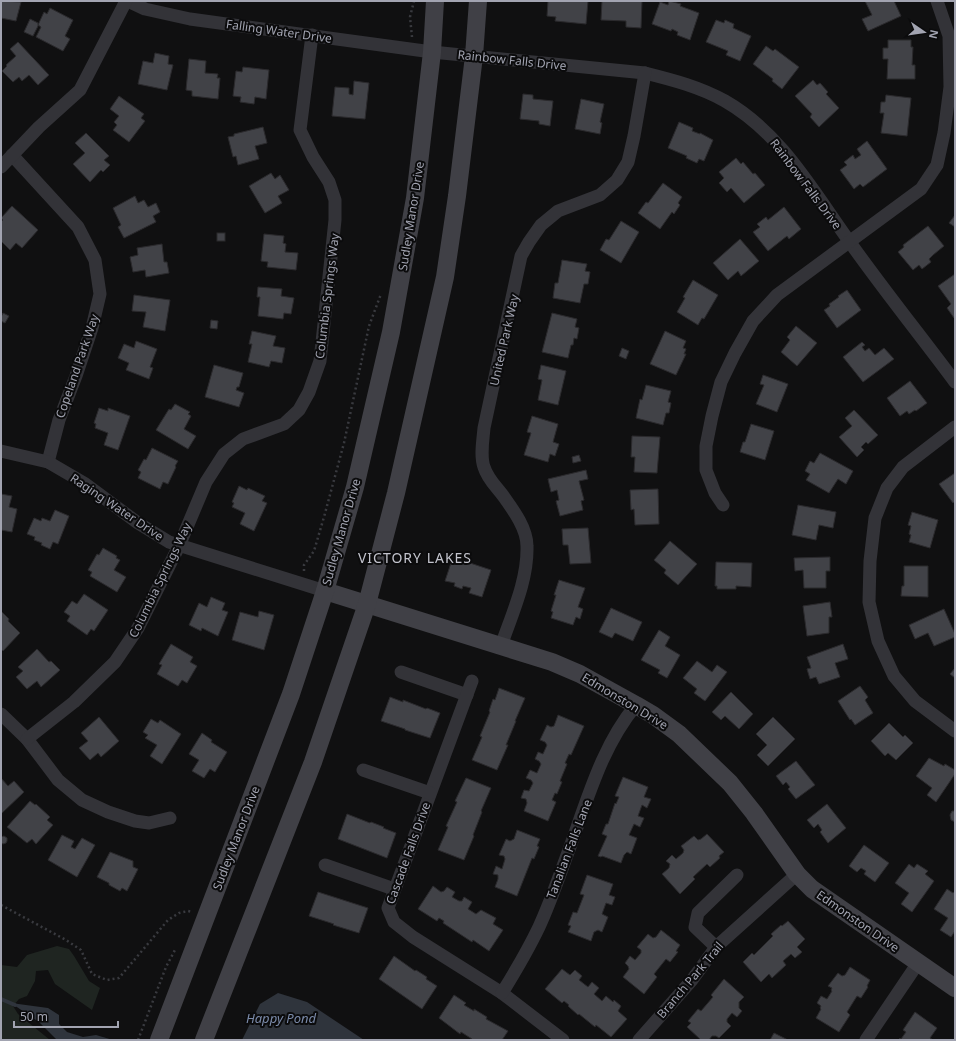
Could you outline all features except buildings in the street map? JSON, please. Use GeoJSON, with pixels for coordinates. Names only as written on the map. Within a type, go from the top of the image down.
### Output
{"type":"FeatureCollection","features":[{"type":"Feature","properties":{"kind":"main road","name":"Sudley Manor Drive"},"geometry":{"type":"LineString","coordinates":[[159,1040],[291,694],[325,591],[355,487],[390,332],[416,198],[432,52],[435,1]]}},
{"type":"Feature","properties":{"kind":"main road"},"geometry":{"type":"LineString","coordinates":[[204,1040],[313,762],[367,604],[396,493],[445,277],[457,196],[474,56],[478,1]]}},
{"type":"Feature","properties":{"kind":"main road","name":"Edmonston Drive"},"geometry":{"type":"LineString","coordinates":[[325,591],[531,655],[580,674],[653,715],[679,734],[730,783],[754,813],[797,874],[812,889],[955,988]]}},
{"type":"Feature","properties":{"kind":"street","name":"Falling Water Drive"},"geometry":{"type":"LineString","coordinates":[[127,1],[145,9],[190,19],[432,52]]}},
{"type":"Feature","properties":{"kind":"street"},"geometry":{"type":"LineString","coordinates":[[1,168],[12,155],[80,90],[127,1]]}},
{"type":"Feature","properties":{"kind":"street"},"geometry":{"type":"LineString","coordinates":[[723,505],[714,493],[706,470],[706,446],[721,382],[753,321],[777,295],[920,189],[937,165],[944,133],[950,87],[949,36],[937,1]]}},
{"type":"Feature","properties":{"kind":"street","name":"Columbia Springs Way"},"geometry":{"type":"LineString","coordinates":[[27,739],[74,702],[115,662],[138,628],[179,546],[206,482],[224,454],[243,439],[284,424],[299,410],[309,392],[320,361],[336,220],[335,200],[329,182],[313,158],[300,130],[312,35]]}},
{"type":"Feature","properties":{"kind":"street","name":"Rainbow Falls Drive"},"geometry":{"type":"LineString","coordinates":[[432,52],[645,73],[672,79],[700,89],[726,102],[752,120],[777,143],[814,191],[849,242],[955,382]]}},
{"type":"Feature","properties":{"kind":"street","name":"United Park Way"},"geometry":{"type":"LineString","coordinates":[[501,646],[520,592],[527,545],[523,528],[515,513],[504,496],[492,485],[484,467],[484,428],[521,256],[541,225],[558,211],[600,195],[617,180],[628,162],[645,73]]}},
{"type":"Feature","properties":{"kind":"street","name":"Copeland Park Way"},"geometry":{"type":"LineString","coordinates":[[12,155],[78,227],[95,260],[100,294],[92,328],[59,420],[48,462]]}},
{"type":"Feature","properties":{"kind":"street"},"geometry":{"type":"LineString","coordinates":[[955,427],[903,467],[887,488],[875,518],[870,561],[869,602],[878,641],[894,676],[916,701],[955,731]]}},
{"type":"Feature","properties":{"kind":"street","name":"Raging Water Drive"},"geometry":{"type":"LineString","coordinates":[[1,451],[48,462],[84,483],[138,523],[168,542],[325,591]]}},
{"type":"Feature","properties":{"kind":"street"},"geometry":{"type":"LineString","coordinates":[[401,672],[467,695]]}},
{"type":"Feature","properties":{"kind":"street","name":"Cascade Falls Drive"},"geometry":{"type":"LineString","coordinates":[[472,681],[388,908],[394,922],[413,937],[502,994],[563,1040]]}},
{"type":"Feature","properties":{"kind":"street","name":"Tanalian Falls Lane"},"geometry":{"type":"LineString","coordinates":[[502,994],[539,926],[610,742],[626,717],[636,705]]}},
{"type":"Feature","properties":{"kind":"street"},"geometry":{"type":"LineString","coordinates":[[1,714],[27,739],[58,780],[82,800],[108,812],[135,821],[149,823],[170,818]]}},
{"type":"Feature","properties":{"kind":"street"},"geometry":{"type":"LineString","coordinates":[[363,770],[430,793]]}},
{"type":"Feature","properties":{"kind":"street"},"geometry":{"type":"LineString","coordinates":[[325,865],[394,889]]}},
{"type":"Feature","properties":{"kind":"street","name":"Branch Park Trail"},"geometry":{"type":"LineString","coordinates":[[639,1040],[692,980],[716,947],[797,874]]}},
{"type":"Feature","properties":{"kind":"street"},"geometry":{"type":"LineString","coordinates":[[716,947],[695,927],[698,913],[737,875]]}},
{"type":"Feature","properties":{"kind":"street"},"geometry":{"type":"LineString","coordinates":[[866,1040],[918,963]]}},
{"type":"Feature","properties":{"kind":"path"},"geometry":{"type":"LineString","coordinates":[[410,17],[414,1]]}},
{"type":"Feature","properties":{"kind":"path"},"geometry":{"type":"LineString","coordinates":[[304,565],[314,551],[324,517],[344,443],[369,326],[382,290]]}},
{"type":"Feature","properties":{"kind":"path"},"geometry":{"type":"LineString","coordinates":[[1,905],[81,950],[92,974],[107,980],[119,978],[168,920],[178,913],[188,911],[196,912]]}},
{"type":"Feature","properties":{"kind":"shaded area"},"geometry":{"type":"Polygon","coordinates":[[[57,946],[69,949],[89,981],[100,988],[92,1010],[55,984],[48,970],[36,971],[35,981],[27,996],[19,999],[13,1006],[18,1014],[50,1040],[1,1040],[1,965],[17,967],[27,955],[57,946]]]}},
{"type":"Feature","properties":{"kind":"water","name":"Happy Pond"},"geometry":{"type":"Polygon","coordinates":[[[278,993],[307,1002],[364,1040],[242,1040],[260,1004],[278,993]]]}},
{"type":"Feature","properties":{"kind":"water"},"geometry":{"type":"Polygon","coordinates":[[[11,1003],[48,1008],[59,1015],[59,1024],[67,1032],[83,1037],[96,1035],[113,1040],[57,1040],[39,1022],[11,1003]]]}},
{"type":"Feature","properties":{"kind":"waterway"},"geometry":{"type":"LineString","coordinates":[[1,999],[15,1005]]}},
{"type":"Feature","properties":{"kind":"district","name":"VICTORY LAKES"},"geometry":{"type":"Point","coordinates":[415,557]}}]}
